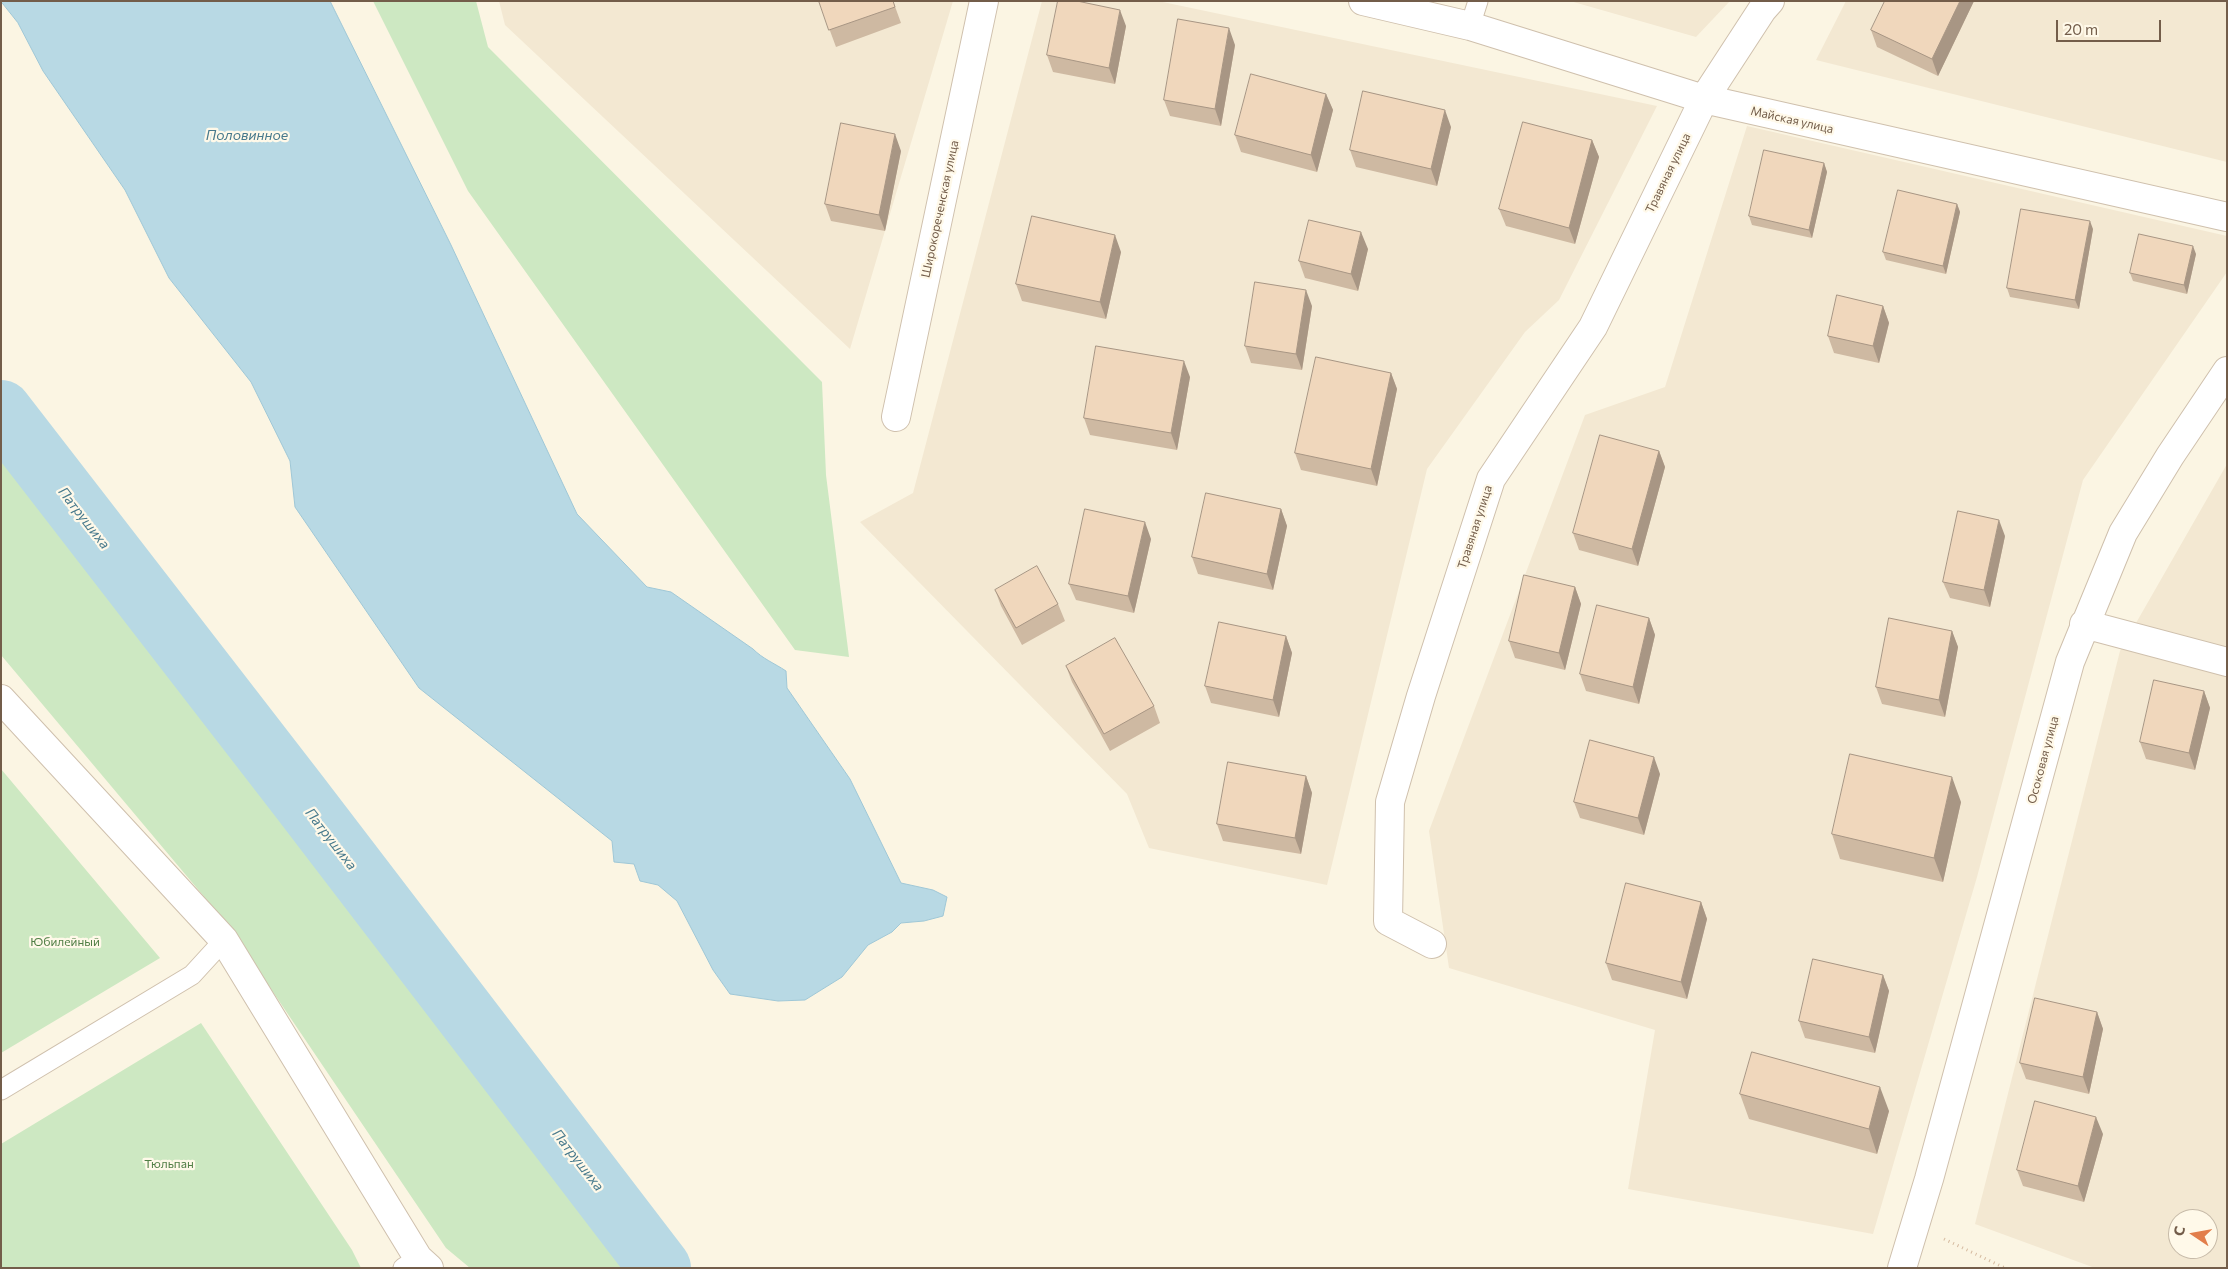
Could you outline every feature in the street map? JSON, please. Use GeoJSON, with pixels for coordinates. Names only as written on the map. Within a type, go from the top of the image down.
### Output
{"type":"FeatureCollection","features":[{"type":"Feature","properties":{"kind":"street","name":"Широкореченская улица"},"geometry":{"type":"LineString","coordinates":[[896,417],[984,1]]}},
{"type":"Feature","properties":{"kind":"street","name":"Майская улица"},"geometry":{"type":"LineString","coordinates":[[1363,1],[1474,14],[1704,99],[2227,217]]}},
{"type":"Feature","properties":{"kind":"street"},"geometry":{"type":"LineString","coordinates":[[1704,99],[1762,10],[1770,1]]}},
{"type":"Feature","properties":{"kind":"street","name":"Травяная улица"},"geometry":{"type":"LineString","coordinates":[[1432,944],[1388,921],[1390,802],[1420,696],[1491,479],[1594,327],[1704,99]]}},
{"type":"Feature","properties":{"kind":"street","name":"Осоковая улица"},"geometry":{"type":"LineString","coordinates":[[1903,1267],[1930,1179],[2070,662],[2123,533],[2170,456],[2227,370]]}},
{"type":"Feature","properties":{"kind":"street"},"geometry":{"type":"LineString","coordinates":[[2084,624],[2227,662]]}},
{"type":"Feature","properties":{"kind":"street"},"geometry":{"type":"LineString","coordinates":[[1,699],[224,940],[417,1264]]}},
{"type":"Feature","properties":{"kind":"lane"},"geometry":{"type":"LineString","coordinates":[[1,1090],[192,975],[224,940]]}},
{"type":"Feature","properties":{"kind":"path"},"geometry":{"type":"LineString","coordinates":[[1936,1235],[2005,1268]]}},
{"type":"Feature","properties":{"kind":"shaded area"},"geometry":{"type":"Polygon","coordinates":[[[499,1],[953,1],[850,349],[505,25],[499,1]]]}},
{"type":"Feature","properties":{"kind":"shaded area"},"geometry":{"type":"Polygon","coordinates":[[[1042,1],[1158,1],[1657,106],[1559,300],[1525,332],[1427,469],[1327,885],[1149,848],[1127,794],[860,522],[913,493],[1042,1]]]}},
{"type":"Feature","properties":{"kind":"shaded area"},"geometry":{"type":"Polygon","coordinates":[[[1570,1],[1730,1],[1696,37],[1570,1]]]}},
{"type":"Feature","properties":{"kind":"shaded area"},"geometry":{"type":"Polygon","coordinates":[[[1846,1],[2227,1],[2227,162],[1816,60],[1846,1]]]}},
{"type":"Feature","properties":{"kind":"shaded area"},"geometry":{"type":"Polygon","coordinates":[[[1747,126],[2227,236],[2227,272],[2083,480],[1977,877],[1873,1234],[1628,1189],[1655,1030],[1449,968],[1429,831],[1585,415],[1665,387],[1747,126]]]}},
{"type":"Feature","properties":{"kind":"shaded area"},"geometry":{"type":"Polygon","coordinates":[[[2227,464],[2227,1268],[2095,1268],[1975,1224],[2120,651],[2227,464]]]}},
{"type":"Feature","properties":{"kind":"green space"},"geometry":{"type":"Polygon","coordinates":[[[373,1],[476,1],[488,47],[822,382],[826,475],[849,657],[795,650],[468,191],[373,1]]]}},
{"type":"Feature","properties":{"kind":"green space"},"geometry":{"type":"Polygon","coordinates":[[[1,455],[275,796],[632,1268],[470,1268],[446,1248],[227,924],[1,655],[1,455]]]}},
{"type":"Feature","properties":{"kind":"green space","name":"Юбилейный"},"geometry":{"type":"Polygon","coordinates":[[[1,769],[160,958],[1,1053],[1,769]]]}},
{"type":"Feature","properties":{"kind":"green space","name":"Тюльпан"},"geometry":{"type":"Polygon","coordinates":[[[201,1023],[352,1250],[361,1268],[1,1268],[1,1144],[201,1023]]]}},
{"type":"Feature","properties":{"kind":"water","name":"Половинное"},"geometry":{"type":"Polygon","coordinates":[[[1,1],[330,1],[451,245],[577,514],[647,587],[671,592],[761,656],[786,671],[787,688],[850,779],[901,883],[933,890],[947,897],[943,916],[924,921],[901,923],[892,932],[868,945],[842,977],[805,1000],[778,1001],[730,994],[713,970],[677,901],[658,885],[640,881],[634,864],[614,862],[612,841],[419,688],[295,507],[290,461],[251,382],[169,278],[125,190],[43,71],[18,23],[1,1]]]}},
{"type":"Feature","properties":{"kind":"building"},"geometry":{"type":"Polygon","coordinates":[[[819,1],[893,1],[895,7],[829,30],[819,1]]]}},
{"type":"Feature","properties":{"kind":"building"},"geometry":{"type":"Polygon","coordinates":[[[1058,1],[1077,1],[1120,10],[1109,68],[1047,55],[1058,1]]]}},
{"type":"Feature","properties":{"kind":"building"},"geometry":{"type":"Polygon","coordinates":[[[1885,1],[1960,1],[1932,59],[1871,30],[1885,1]]]}},
{"type":"Feature","properties":{"kind":"building"},"geometry":{"type":"Polygon","coordinates":[[[1178,19],[1229,28],[1215,109],[1164,100],[1178,19]]]}},
{"type":"Feature","properties":{"kind":"building"},"geometry":{"type":"Polygon","coordinates":[[[1251,74],[1326,94],[1311,155],[1235,135],[1251,74]]]}},
{"type":"Feature","properties":{"kind":"building"},"geometry":{"type":"Polygon","coordinates":[[[1363,91],[1445,110],[1431,169],[1350,150],[1363,91]]]}},
{"type":"Feature","properties":{"kind":"building"},"geometry":{"type":"Polygon","coordinates":[[[1523,122],[1592,140],[1569,228],[1499,209],[1523,122]]]}},
{"type":"Feature","properties":{"kind":"building"},"geometry":{"type":"Polygon","coordinates":[[[841,123],[895,134],[879,215],[825,204],[841,123]]]}},
{"type":"Feature","properties":{"kind":"building"},"geometry":{"type":"Polygon","coordinates":[[[1764,150],[1824,163],[1809,230],[1749,216],[1764,150]]]}},
{"type":"Feature","properties":{"kind":"building"},"geometry":{"type":"Polygon","coordinates":[[[1898,190],[1957,204],[1943,266],[1883,252],[1898,190]]]}},
{"type":"Feature","properties":{"kind":"building"},"geometry":{"type":"Polygon","coordinates":[[[2021,209],[2090,221],[2075,300],[2007,288],[2021,209]]]}},
{"type":"Feature","properties":{"kind":"building"},"geometry":{"type":"Polygon","coordinates":[[[1032,216],[1115,235],[1100,302],[1016,284],[1032,216]]]}},
{"type":"Feature","properties":{"kind":"building"},"geometry":{"type":"Polygon","coordinates":[[[1309,220],[1361,232],[1351,274],[1299,261],[1309,220]]]}},
{"type":"Feature","properties":{"kind":"building"},"geometry":{"type":"Polygon","coordinates":[[[2139,234],[2193,246],[2184,285],[2130,273],[2139,234]]]}},
{"type":"Feature","properties":{"kind":"building"},"geometry":{"type":"Polygon","coordinates":[[[1255,282],[1306,290],[1296,354],[1245,346],[1255,282]]]}},
{"type":"Feature","properties":{"kind":"building"},"geometry":{"type":"Polygon","coordinates":[[[1837,295],[1883,306],[1873,346],[1828,336],[1837,295]]]}},
{"type":"Feature","properties":{"kind":"building"},"geometry":{"type":"Polygon","coordinates":[[[1096,346],[1184,361],[1171,433],[1084,418],[1096,346]]]}},
{"type":"Feature","properties":{"kind":"building"},"geometry":{"type":"Polygon","coordinates":[[[1316,357],[1391,373],[1371,469],[1295,453],[1316,357]]]}},
{"type":"Feature","properties":{"kind":"building"},"geometry":{"type":"Polygon","coordinates":[[[1600,435],[1659,451],[1632,549],[1573,533],[1600,435]]]}},
{"type":"Feature","properties":{"kind":"building"},"geometry":{"type":"Polygon","coordinates":[[[1206,493],[1281,509],[1267,574],[1192,557],[1206,493]]]}},
{"type":"Feature","properties":{"kind":"building"},"geometry":{"type":"Polygon","coordinates":[[[1085,509],[1145,522],[1128,596],[1069,584],[1085,509]]]}},
{"type":"Feature","properties":{"kind":"building"},"geometry":{"type":"Polygon","coordinates":[[[1958,511],[1999,520],[1984,590],[1943,582],[1958,511]]]}},
{"type":"Feature","properties":{"kind":"building"},"geometry":{"type":"Polygon","coordinates":[[[1037,566],[1058,604],[1016,628],[995,590],[1037,566]]]}},
{"type":"Feature","properties":{"kind":"building"},"geometry":{"type":"Polygon","coordinates":[[[1524,575],[1575,587],[1559,653],[1509,641],[1524,575]]]}},
{"type":"Feature","properties":{"kind":"building"},"geometry":{"type":"Polygon","coordinates":[[[1597,605],[1649,618],[1633,687],[1580,674],[1597,605]]]}},
{"type":"Feature","properties":{"kind":"building"},"geometry":{"type":"Polygon","coordinates":[[[1889,618],[1952,631],[1939,700],[1876,687],[1889,618]]]}},
{"type":"Feature","properties":{"kind":"building"},"geometry":{"type":"Polygon","coordinates":[[[1219,622],[1286,636],[1273,700],[1205,686],[1219,622]]]}},
{"type":"Feature","properties":{"kind":"building"},"geometry":{"type":"Polygon","coordinates":[[[1115,638],[1154,706],[1104,734],[1066,666],[1115,638]]]}},
{"type":"Feature","properties":{"kind":"building"},"geometry":{"type":"Polygon","coordinates":[[[2154,680],[2204,691],[2189,753],[2140,742],[2154,680]]]}},
{"type":"Feature","properties":{"kind":"building"},"geometry":{"type":"Polygon","coordinates":[[[1590,740],[1654,757],[1638,818],[1574,802],[1590,740]]]}},
{"type":"Feature","properties":{"kind":"building"},"geometry":{"type":"Polygon","coordinates":[[[1850,754],[1952,777],[1934,858],[1832,834],[1850,754]]]}},
{"type":"Feature","properties":{"kind":"building"},"geometry":{"type":"Polygon","coordinates":[[[1228,762],[1306,776],[1295,838],[1217,824],[1228,762]]]}},
{"type":"Feature","properties":{"kind":"building"},"geometry":{"type":"Polygon","coordinates":[[[1626,883],[1701,902],[1681,982],[1606,963],[1626,883]]]}},
{"type":"Feature","properties":{"kind":"building"},"geometry":{"type":"Polygon","coordinates":[[[1813,959],[1883,975],[1869,1037],[1799,1021],[1813,959]]]}},
{"type":"Feature","properties":{"kind":"building"},"geometry":{"type":"Polygon","coordinates":[[[2035,998],[2097,1012],[2083,1077],[2020,1063],[2035,998]]]}},
{"type":"Feature","properties":{"kind":"building"},"geometry":{"type":"Polygon","coordinates":[[[1752,1052],[1880,1087],[1869,1129],[1740,1094],[1752,1052]]]}},
{"type":"Feature","properties":{"kind":"building"},"geometry":{"type":"Polygon","coordinates":[[[2035,1101],[2096,1117],[2078,1186],[2017,1170],[2035,1101]]]}},
{"type":"Feature","properties":{"kind":"waterway","name":"Патрушиха"},"geometry":{"type":"LineString","coordinates":[[1,411],[660,1268]]}}]}
